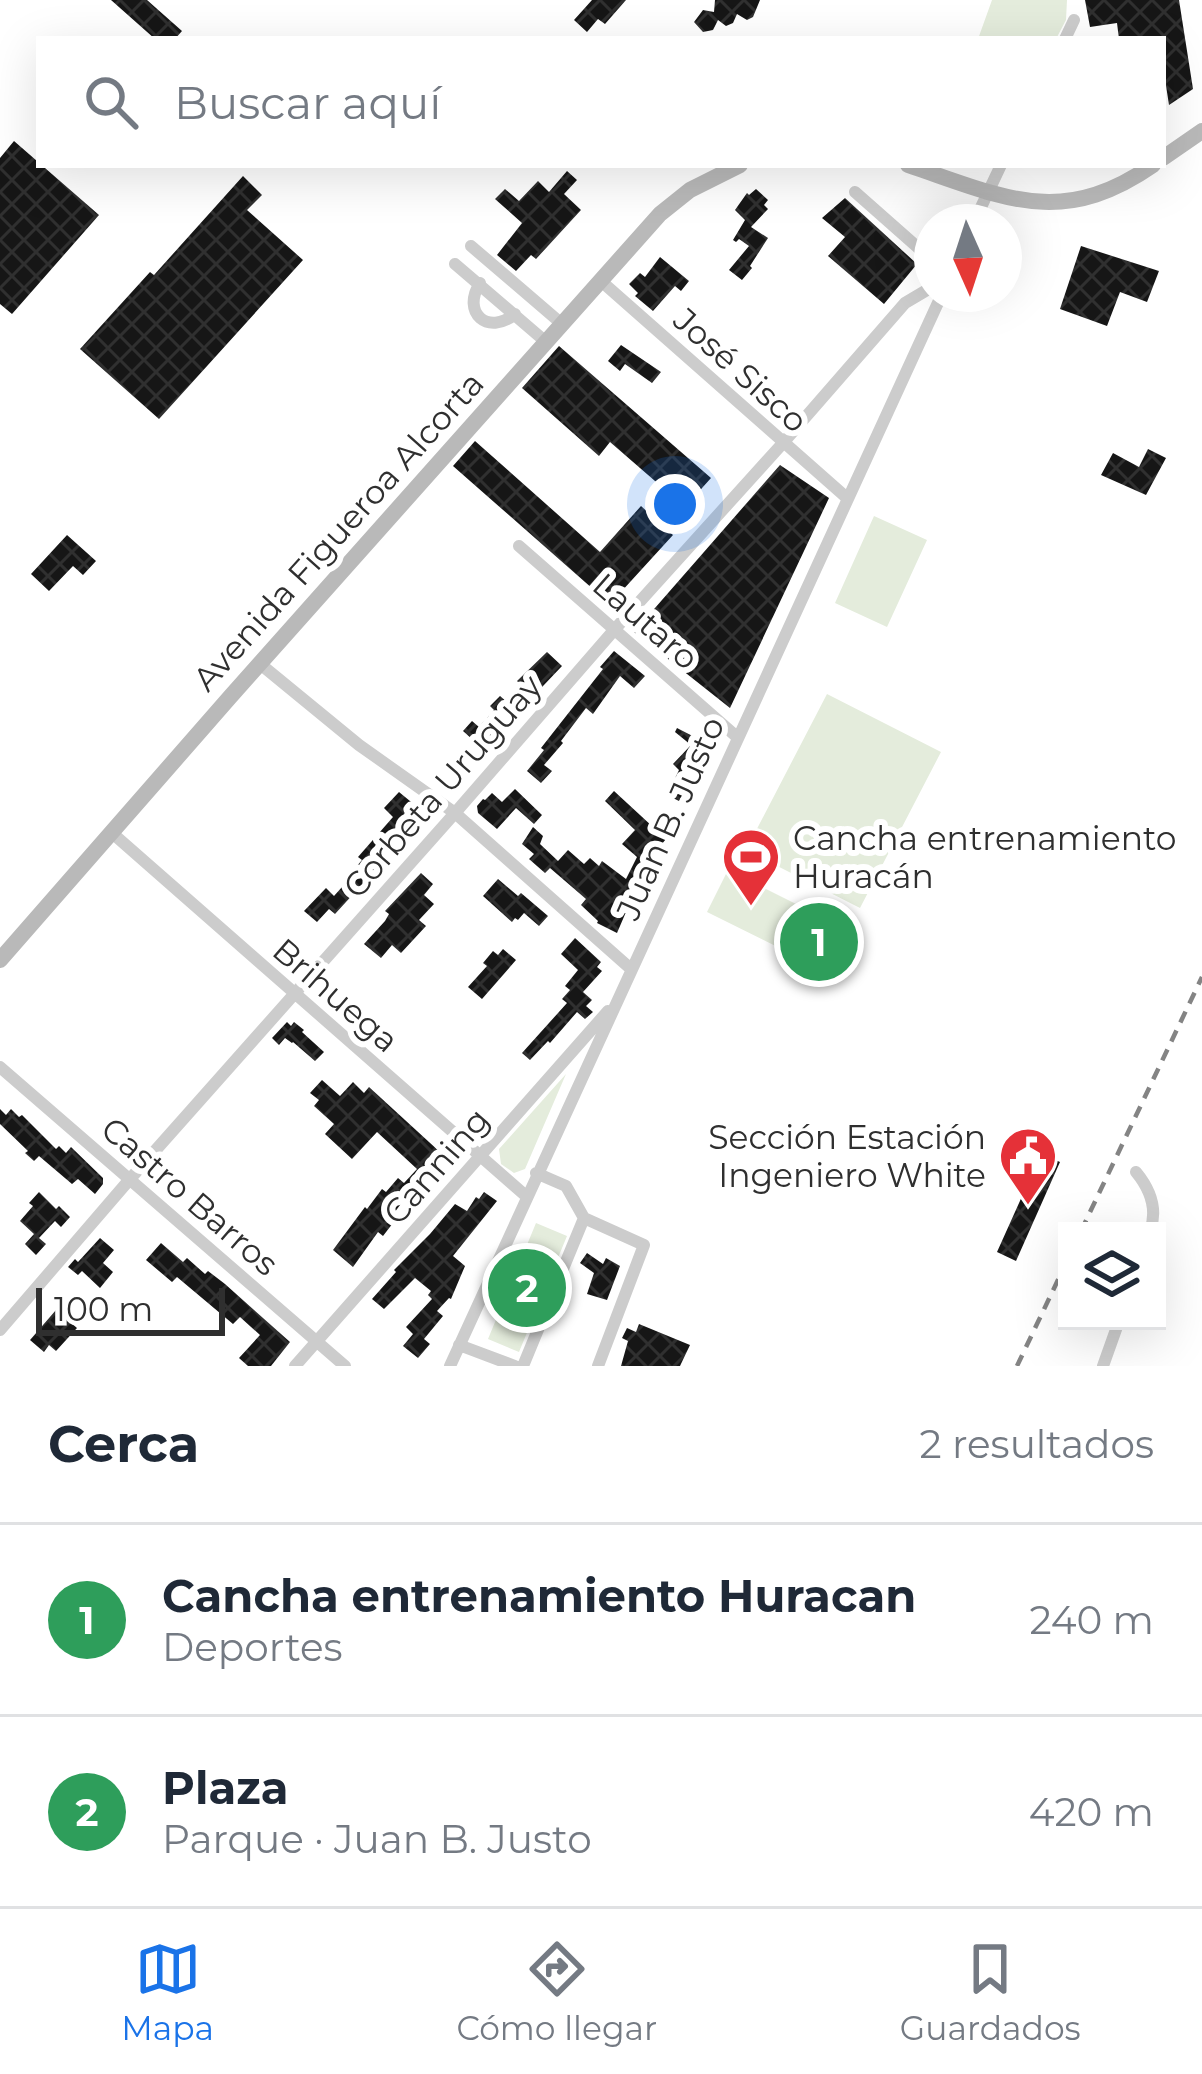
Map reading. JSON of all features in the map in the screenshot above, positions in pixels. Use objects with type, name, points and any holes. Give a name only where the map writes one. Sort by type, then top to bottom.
[{"type":"main road","points":[[1167,155],[1202,131]]},
{"type":"main road","name":"Avenida Figueroa Alcorta","points":[[0,960],[675,201],[733,168]]},
{"type":"main road","points":[[917,168],[1024,201],[1074,202],[1120,186],[1148,168]]},
{"type":"street","points":[[1066,36],[1074,20]]},
{"type":"street","points":[[982,204],[998,168]]},
{"type":"street","points":[[855,191],[914,244]]},
{"type":"street","points":[[471,246],[562,324]]},
{"type":"street","points":[[455,264],[546,342]]},
{"type":"street","name":"José Sisco","points":[[601,281],[847,498]]},
{"type":"street","points":[[479,283],[472,304],[480,318],[494,323],[515,314]]},
{"type":"street","name":"Corbeta Uruguay","points":[[0,1330],[615,628],[914,297]]},
{"type":"street","name":"Juan B. Justo","points":[[449,1366],[934,312]]},
{"type":"street","name":"Lautaro","points":[[519,546],[737,737]]},
{"type":"street","points":[[259,664],[359,745],[455,813],[632,969]]},
{"type":"street","name":"Brihuega","points":[[111,832],[526,1196]]},
{"type":"street","name":"Canning","points":[[295,1366],[616,1001]]},
{"type":"street","name":"Castro Barros","points":[[0,1067],[345,1366]]},
{"type":"street","points":[[1136,1172],[1149,1189],[1153,1222]]},
{"type":"street","points":[[536,1173],[566,1186],[584,1218],[644,1245],[598,1366]]},
{"type":"street","points":[[459,1345],[519,1366],[584,1218]]},
{"type":"street","points":[[1103,1366],[1116,1330]]},
{"type":"green space","points":[[992,0],[1067,0],[1066,20],[1058,36],[979,36]]},
{"type":"green space","points":[[874,516],[927,540],[887,627],[835,603]]},
{"type":"green space","points":[[827,694],[941,752],[860,908],[746,850]]},
{"type":"green space","points":[[728,870],[862,937],[842,979],[707,912]]},
{"type":"green space","points":[[566,1074],[525,1169],[514,1173],[501,1164],[499,1149]]},
{"type":"green space","points":[[536,1223],[567,1236],[519,1352],[488,1339]]},
{"type":"building","points":[[111,0],[147,0],[182,31],[178,36],[152,36]]},
{"type":"building","points":[[592,0],[626,0],[605,24],[598,19],[587,32],[574,20]]},
{"type":"building","points":[[715,0],[760,0],[753,17],[747,20],[737,14],[733,23],[726,26],[718,20],[713,30],[703,32],[694,22],[703,10],[714,12]]},
{"type":"building","points":[[1085,0],[1179,0],[1193,89],[1169,105],[1166,36],[1119,36],[1117,23],[1090,27]]},
{"type":"building","points":[[14,141],[36,160],[36,168],[45,168],[99,215],[12,314],[0,304],[0,158]]},
{"type":"building","points":[[567,171],[577,180],[564,194],[581,210],[536,259],[531,255],[516,271],[497,255],[522,223],[495,199],[505,189],[519,201],[538,181],[549,192]]},
{"type":"building","points":[[243,176],[262,195],[247,210],[303,260],[159,419],[80,349]]},
{"type":"building","points":[[756,189],[768,200],[764,205],[768,209],[751,227],[768,238],[742,280],[729,270],[749,246],[733,240],[745,220],[735,210]]},
{"type":"building","points":[[845,198],[914,261],[914,268],[884,304],[828,256],[845,237],[822,218]]},
{"type":"building","points":[[1081,246],[1159,271],[1147,302],[1120,292],[1107,326],[1060,309]]},
{"type":"building","points":[[660,257],[689,281],[681,291],[675,286],[653,311],[629,284],[640,273],[645,277]]},
{"type":"building","points":[[621,345],[661,372],[652,383],[625,364],[620,371],[608,361]]},
{"type":"building","points":[[559,346],[711,478],[685,507],[610,442],[599,456],[522,388]]},
{"type":"building","points":[[475,441],[600,552],[641,506],[673,535],[610,604],[453,466]]},
{"type":"building","points":[[1148,449],[1166,458],[1146,495],[1101,475],[1113,453],[1139,467]]},
{"type":"building","points":[[780,465],[829,498],[730,708],[634,632]]},
{"type":"building","points":[[67,535],[96,561],[83,575],[73,566],[49,591],[31,574]]},
{"type":"building","points":[[614,651],[645,676],[634,688],[620,676],[593,714],[586,708],[544,765],[552,771],[541,783],[527,771]]},
{"type":"building","points":[[547,652],[562,666],[504,723],[508,727],[499,737],[496,733],[482,748],[463,731],[472,721],[479,727],[500,696],[507,702],[521,685],[517,681]]},
{"type":"building","points":[[677,728],[710,745],[679,801],[667,795],[679,770],[673,764],[691,745],[675,732]]},
{"type":"building","points":[[515,789],[542,815],[534,824],[516,808],[497,829],[478,813],[477,806],[492,793],[502,802]]},
{"type":"building","points":[[614,791],[666,839],[645,873],[650,876],[644,887],[638,884],[617,933],[597,923],[581,905],[586,899],[550,868],[545,873],[529,859],[534,854],[522,844],[533,827],[543,836],[540,844],[558,861],[568,850],[584,864],[590,858],[599,866],[602,861],[626,879],[637,857],[622,844],[635,830],[605,801]]},
{"type":"building","points":[[399,792],[427,815],[373,860],[378,865],[359,894],[356,891],[335,914],[329,909],[317,922],[304,911],[326,888],[334,896],[358,869],[362,860],[358,857],[393,817],[384,808]]},
{"type":"building","points":[[421,873],[433,884],[424,895],[434,904],[419,920],[426,926],[401,953],[392,945],[381,958],[364,944],[385,921],[389,914],[385,911]]},
{"type":"building","points":[[498,879],[548,916],[539,926],[524,913],[512,922],[483,896]]},
{"type":"building","points":[[575,938],[601,962],[597,967],[602,971],[583,992],[592,1000],[586,1006],[593,1012],[585,1019],[577,1012],[530,1060],[522,1053],[567,1003],[562,999],[570,990],[565,986],[578,970],[561,954]]},
{"type":"building","points":[[503,949],[516,960],[482,999],[468,987],[487,966],[483,963],[493,951],[498,955]]},
{"type":"building","points":[[287,1022],[304,1030],[324,1052],[315,1061],[293,1042],[285,1038],[279,1045],[272,1038]]},
{"type":"building","points":[[322,1080],[340,1096],[353,1082],[364,1093],[369,1087],[453,1164],[424,1196],[420,1192],[408,1205],[403,1201],[389,1220],[393,1223],[383,1236],[378,1232],[353,1267],[333,1250],[382,1189],[386,1192],[398,1178],[404,1183],[417,1169],[377,1132],[352,1159],[325,1134],[334,1124],[314,1106],[319,1100],[310,1093]]},
{"type":"building","points":[[0,1109],[6,1115],[11,1109],[22,1115],[56,1149],[59,1146],[66,1153],[71,1147],[103,1178],[95,1194],[78,1179],[72,1184],[39,1156],[34,1161],[25,1153],[28,1151],[0,1124]]},
{"type":"building","name":"Sección Estación Ingeniero White","points":[[1041,1154],[1060,1162],[1016,1261],[997,1252]]},
{"type":"building","points":[[39,1192],[70,1217],[61,1227],[55,1221],[39,1238],[46,1244],[36,1255],[25,1244],[34,1234],[20,1221]]},
{"type":"building","points":[[484,1192],[497,1201],[453,1256],[465,1266],[451,1299],[437,1311],[443,1316],[424,1339],[430,1344],[418,1358],[403,1346],[413,1334],[406,1327],[432,1299],[431,1291],[415,1278],[384,1309],[372,1299],[455,1204],[467,1211]]},
{"type":"building","points":[[100,1238],[114,1250],[103,1263],[113,1272],[100,1288],[82,1271],[78,1275],[68,1267]]},
{"type":"building","points":[[161,1243],[183,1262],[187,1258],[225,1284],[290,1342],[271,1366],[248,1366],[239,1358],[260,1335],[240,1317],[233,1324],[177,1277],[172,1282],[146,1260]]},
{"type":"building","points":[[587,1253],[603,1264],[606,1258],[620,1266],[607,1300],[587,1294],[594,1273],[580,1263]]},
{"type":"building","points":[[56,1310],[77,1328],[56,1351],[49,1345],[44,1352],[30,1340]]},
{"type":"building","points":[[639,1324],[690,1345],[680,1366],[621,1366],[628,1341],[622,1338],[627,1328],[636,1332]]},
{"type":"railway","points":[[1085,1222],[1202,977]]},
{"type":"railway","points":[[1017,1366],[1058,1280]]},
{"type":"place","name":"Cancha entrenamiento Huracán","points":[[751,908]]},
{"type":"place","name":"Cancha entrenamiento Huracan","points":[[819,942]]},
{"type":"place","name":"Sección Estación Ingeniero White","points":[[1028,1207]]},
{"type":"place","name":"Plaza","points":[[527,1288]]}]
